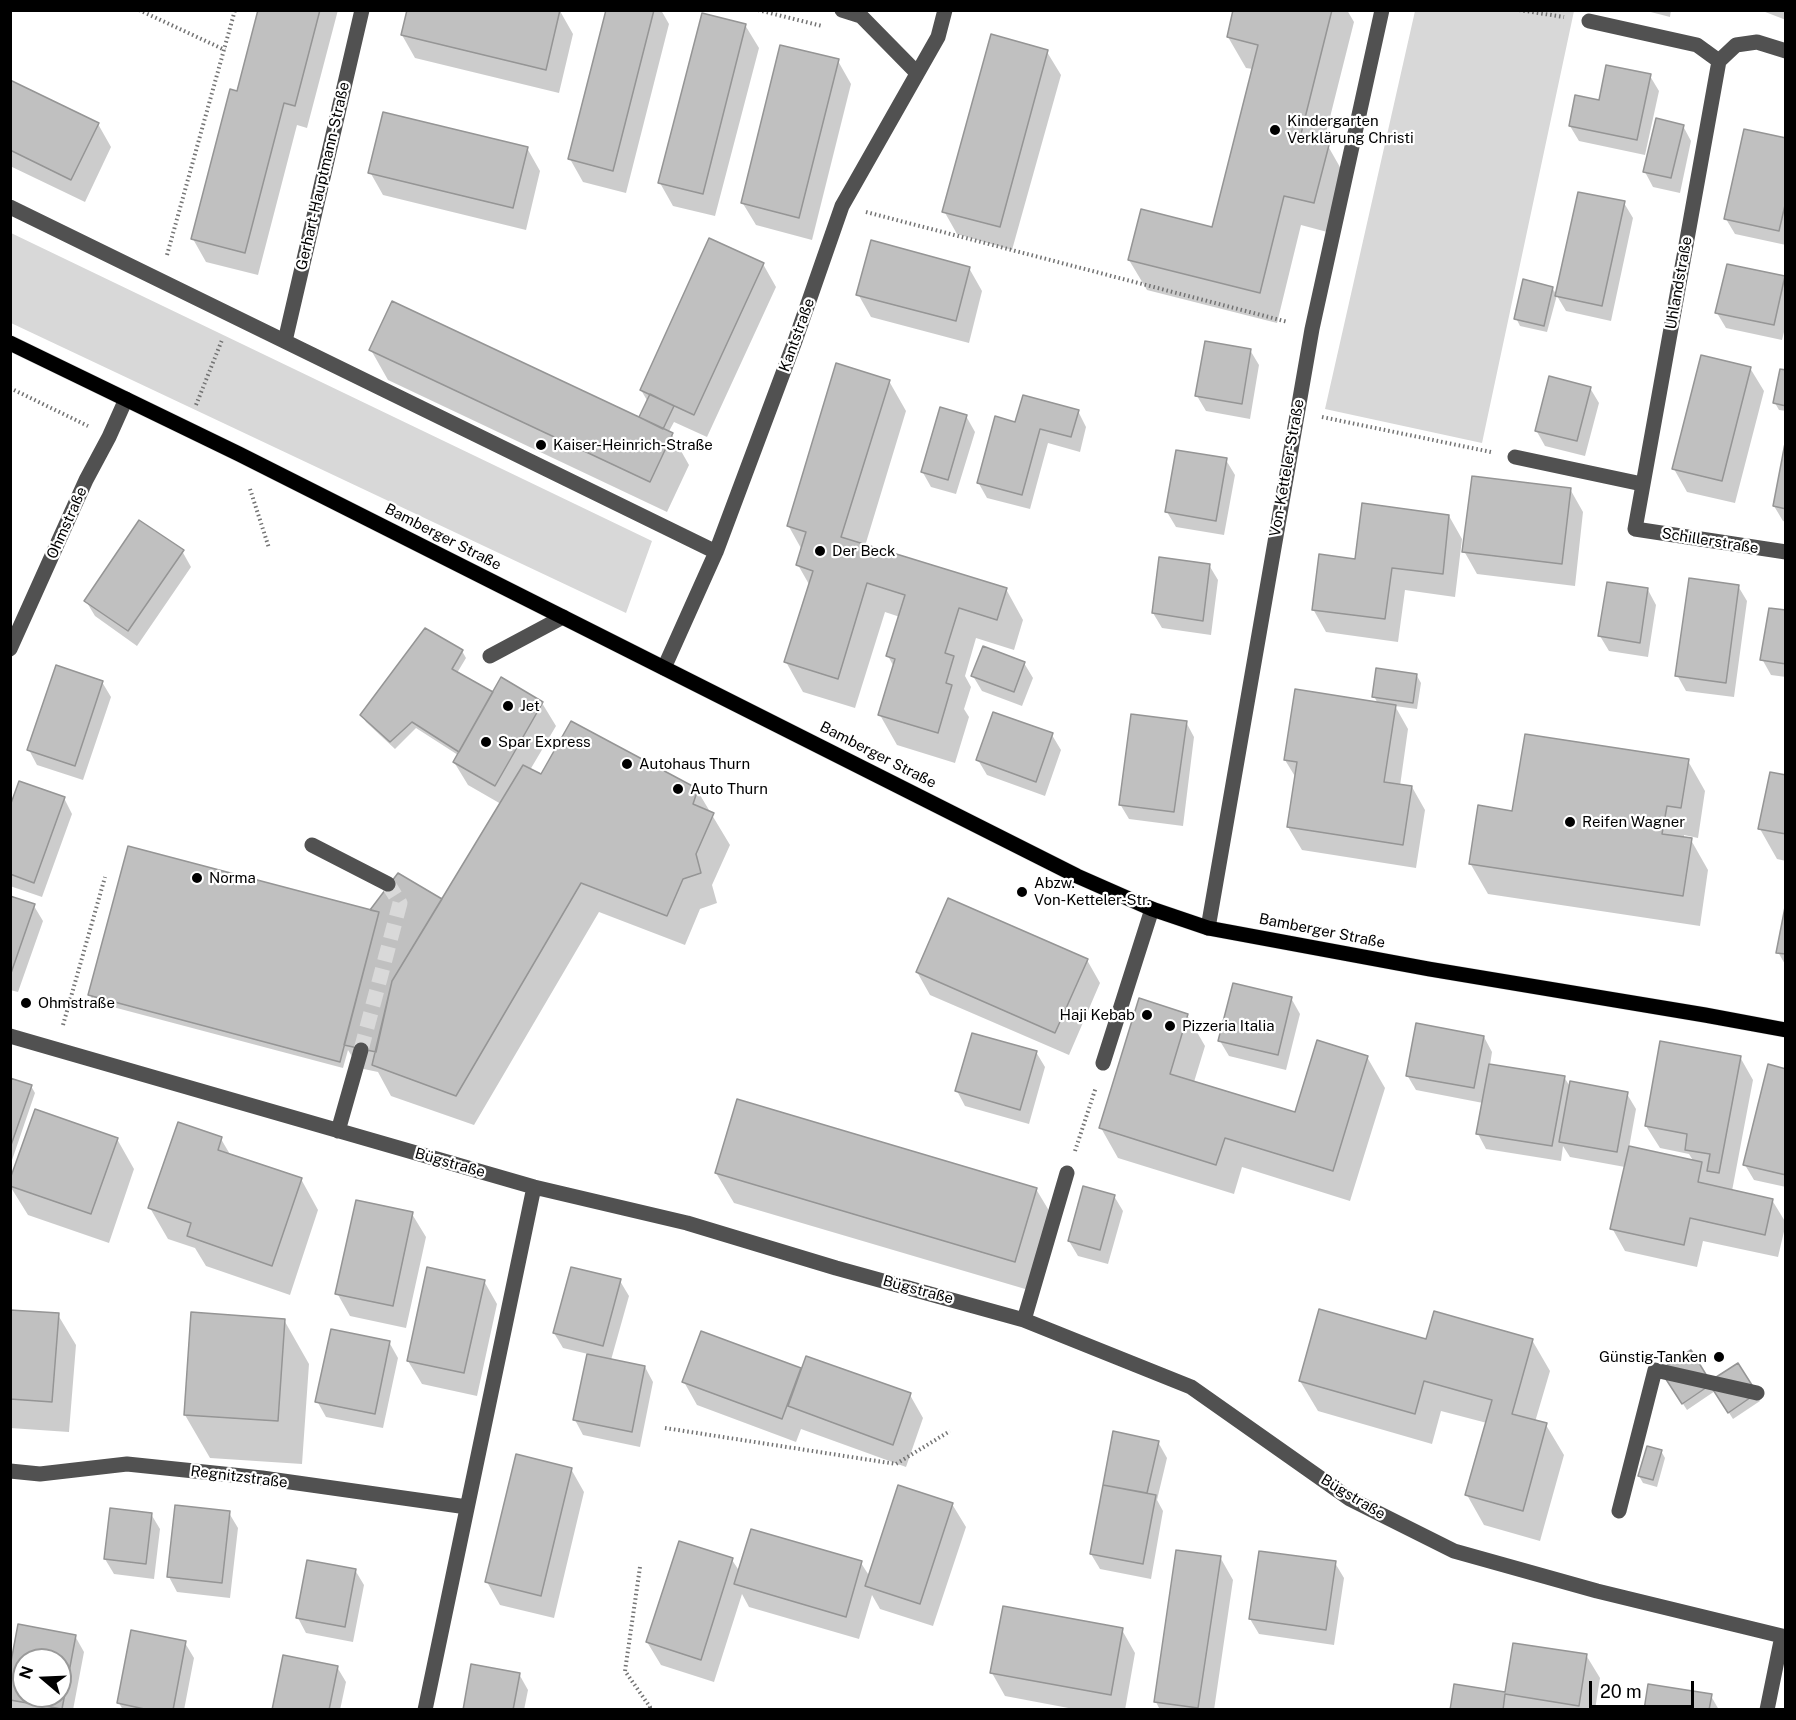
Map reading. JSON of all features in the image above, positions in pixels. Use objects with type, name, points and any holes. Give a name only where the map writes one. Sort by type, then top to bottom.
[{"type":"main road","name":"Bamberger Straße","points":[[10,343],[187,428],[1077,876],[1152,909],[1208,928],[1429,969],[1785,1030]]},
{"type":"street","name":"Gerhart-Hauptmann-Straße","points":[[285,341],[362,10]]},
{"type":"street","points":[[842,10],[861,16],[917,73]]},
{"type":"street","name":"Kantstraße","points":[[664,668],[716,552],[795,341],[842,206],[938,37],[945,10]]},
{"type":"street","name":"Von-Ketteler-Straße","points":[[1208,928],[1312,329],[1382,10]]},
{"type":"street","points":[[1589,21],[1697,45],[1719,61],[1736,45],[1757,42],[1785,51]]},
{"type":"street","name":"Uhlandstraße","points":[[1635,529],[1719,61]]},
{"type":"street","points":[[10,207],[716,552]]},
{"type":"street","name":"Ohmstraße","points":[[10,649],[86,480],[110,436],[126,399]]},
{"type":"street","points":[[1515,457],[1642,484]]},
{"type":"street","name":"Schillerstraße","points":[[1635,529],[1785,552]]},
{"type":"street","points":[[490,656],[562,617]]},
{"type":"street","points":[[312,845],[388,884]]},
{"type":"street","points":[[1103,1063],[1152,909]]},
{"type":"street","name":"Bügstraße","points":[[10,1036],[534,1187],[687,1223],[836,1268],[1024,1320],[1191,1387],[1350,1499],[1454,1551],[1597,1591],[1784,1636]]},
{"type":"street","points":[[338,1131],[361,1050]]},
{"type":"street","points":[[1024,1320],[1067,1173]]},
{"type":"street","points":[[425,1710],[534,1187]]},
{"type":"street","points":[[1619,1511],[1655,1370],[1757,1393]]},
{"type":"street","name":"Regnitzstraße","points":[[10,1471],[40,1474],[127,1464],[262,1478],[467,1507]]},
{"type":"street","points":[[1767,1710],[1784,1636]]},
{"type":"path","points":[[139,10],[225,50]]},
{"type":"path","points":[[160,282],[236,10]]},
{"type":"path","points":[[1519,10],[1589,21]]},
{"type":"path","points":[[842,206],[1312,329]]},
{"type":"path","points":[[187,428],[231,316]]},
{"type":"path","points":[[10,388],[110,436]]},
{"type":"path","points":[[1297,412],[1515,457]]},
{"type":"path","points":[[239,454],[268,548]]},
{"type":"path","points":[[56,1049],[105,878]]},
{"type":"path","points":[[1067,1173],[1103,1063]]},
{"type":"path","points":[[665,1428],[896,1464],[950,1431]]},
{"type":"path","points":[[640,1567],[625,1671],[650,1707],[649,1710]]},
{"type":"shaded area","points":[[1415,11],[1574,11],[1482,443],[1325,409]]},
{"type":"shaded area","points":[[11,233],[652,541],[626,613],[11,323]]},
{"type":"building","points":[[258,10],[320,10],[295,106],[284,103],[245,253],[191,239],[230,89],[237,91]]},
{"type":"building","points":[[407,10],[560,10],[546,70],[401,35]]},
{"type":"building","points":[[606,10],[654,10],[613,171],[568,159]]},
{"type":"building","points":[[1233,10],[1332,10],[1300,138],[1329,145],[1314,203],[1284,196],[1260,293],[1128,260],[1141,209],[1212,227],[1258,45],[1227,37]]},
{"type":"building","points":[[702,13],[746,24],[703,194],[658,183]]},
{"type":"building","points":[[991,34],[1048,50],[1000,227],[942,212]]},
{"type":"building","points":[[780,45],[839,59],[799,218],[741,203]]},
{"type":"building","points":[[1606,65],[1651,74],[1637,140],[1569,126],[1575,95],[1599,100]]},
{"type":"building","points":[[10,80],[99,123],[71,180],[10,150]]},
{"type":"building","points":[[383,112],[528,147],[513,208],[368,173]]},
{"type":"building","points":[[1656,118],[1684,125],[1671,178],[1643,172]]},
{"type":"building","points":[[1744,129],[1786,138],[1786,201],[1779,231],[1724,219]]},
{"type":"building","points":[[1578,192],[1625,201],[1602,306],[1555,296]]},
{"type":"building","points":[[709,238],[764,263],[694,415],[640,390]]},
{"type":"building","points":[[871,240],[970,267],[956,321],[856,295]]},
{"type":"building","points":[[1727,264],[1785,276],[1774,325],[1715,313]]},
{"type":"building","points":[[1523,279],[1553,287],[1544,326],[1514,319]]},
{"type":"building","points":[[392,301],[673,433],[650,482],[369,350]]},
{"type":"building","points":[[1205,341],[1251,349],[1242,404],[1195,396]]},
{"type":"building","points":[[1701,355],[1751,367],[1722,481],[1672,469]]},
{"type":"building","points":[[836,363],[890,380],[841,537],[1007,588],[997,620],[959,608],[945,653],[954,656],[946,683],[952,685],[938,733],[878,715],[895,659],[886,656],[905,595],[867,583],[838,679],[784,662],[813,571],[796,565],[806,532],[787,526]]},
{"type":"building","points":[[1780,369],[1786,370],[1786,406],[1773,403]]},
{"type":"building","points":[[1549,376],[1591,387],[1577,441],[1535,431]]},
{"type":"building","points":[[650,394],[674,406],[663,429],[639,417]]},
{"type":"building","points":[[1023,395],[1079,410],[1071,437],[1040,429],[1022,495],[977,483],[995,416],[1015,422]]},
{"type":"building","points":[[940,407],[967,415],[948,480],[921,472]]},
{"type":"building","points":[[1786,438],[1786,509],[1773,506]]},
{"type":"building","points":[[1176,450],[1227,458],[1216,521],[1165,512]]},
{"type":"building","points":[[1472,476],[1571,488],[1562,564],[1462,552]]},
{"type":"building","points":[[1362,503],[1449,515],[1443,574],[1392,568],[1385,619],[1312,610],[1319,554],[1355,559]]},
{"type":"building","points":[[139,520],[184,550],[128,631],[84,601]]},
{"type":"building","points":[[1159,557],[1210,564],[1203,621],[1152,613]]},
{"type":"building","points":[[1689,578],[1739,585],[1726,683],[1675,676]]},
{"type":"building","points":[[1607,582],[1648,588],[1640,643],[1598,636]]},
{"type":"building","points":[[1769,608],[1786,610],[1786,664],[1760,660]]},
{"type":"building","points":[[425,628],[463,650],[452,669],[493,692],[459,752],[412,722],[390,742],[360,715]]},
{"type":"building","points":[[983,646],[1025,662],[1014,692],[971,676]]},
{"type":"building","points":[[56,665],[103,681],[75,766],[27,750]]},
{"type":"building","points":[[1376,668],[1417,674],[1413,703],[1372,697]]},
{"type":"building","points":[[501,677],[543,702],[495,786],[453,762]]},
{"type":"building","points":[[1295,689],[1396,705],[1384,782],[1412,786],[1403,845],[1287,827],[1297,762],[1284,760]]},
{"type":"building","points":[[993,712],[1053,733],[1036,782],[976,760]]},
{"type":"building","points":[[1131,714],[1187,721],[1174,812],[1119,805]]},
{"type":"building","points":[[571,721],[698,789],[693,804],[714,813],[696,854],[701,873],[683,879],[667,916],[581,883],[456,1096],[372,1065],[392,981],[523,765],[541,774]]},
{"type":"building","name":"Reifen Wagner","points":[[1525,734],[1689,759],[1681,808],[1667,806],[1662,834],[1692,838],[1683,896],[1469,864],[1478,805],[1512,811]]},
{"type":"building","points":[[1770,772],[1786,775],[1786,834],[1758,829]]},
{"type":"building","points":[[19,781],[65,797],[34,883],[10,874],[10,806]]},
{"type":"building","points":[[128,846],[379,912],[340,1062],[88,995]]},
{"type":"building","points":[[398,873],[442,899],[392,981],[376,1052],[344,1045],[379,912],[370,910]]},
{"type":"building","points":[[10,896],[35,904],[10,976]]},
{"type":"building","points":[[948,898],[1088,959],[1055,1033],[916,972]]},
{"type":"building","points":[[1786,902],[1786,954],[1776,953]]},
{"type":"building","points":[[1233,983],[1292,997],[1278,1055],[1218,1041]]},
{"type":"building","points":[[1139,998],[1188,1014],[1170,1074],[1295,1112],[1317,1040],[1368,1056],[1333,1171],[1225,1138],[1216,1165],[1099,1128]]},
{"type":"building","points":[[1416,1023],[1484,1036],[1474,1088],[1406,1076]]},
{"type":"building","points":[[972,1033],[1037,1051],[1020,1110],[955,1091]]},
{"type":"building","points":[[1660,1041],[1741,1056],[1719,1173],[1707,1171],[1710,1154],[1685,1150],[1687,1134],[1645,1126]]},
{"type":"building","points":[[1489,1064],[1565,1076],[1552,1146],[1476,1134]]},
{"type":"building","points":[[1768,1064],[1786,1069],[1786,1175],[1743,1165]]},
{"type":"building","points":[[10,1078],[32,1085],[10,1148]]},
{"type":"building","points":[[1570,1081],[1628,1092],[1617,1152],[1559,1142]]},
{"type":"building","points":[[737,1099],[1037,1188],[1015,1262],[715,1173]]},
{"type":"building","points":[[35,1109],[118,1138],[91,1214],[10,1186],[10,1179]]},
{"type":"building","points":[[178,1122],[222,1137],[218,1150],[302,1178],[272,1266],[187,1236],[191,1223],[148,1208]]},
{"type":"building","points":[[1629,1146],[1702,1162],[1698,1182],[1773,1199],[1765,1235],[1690,1218],[1684,1245],[1610,1229]]},
{"type":"building","points":[[1083,1186],[1115,1195],[1100,1250],[1068,1241]]},
{"type":"building","points":[[356,1200],[413,1212],[393,1306],[335,1294]]},
{"type":"building","points":[[427,1267],[485,1280],[464,1373],[407,1361]]},
{"type":"building","points":[[571,1267],[621,1279],[603,1346],[553,1333]]},
{"type":"building","points":[[1319,1309],[1426,1339],[1434,1311],[1533,1339],[1512,1414],[1547,1423],[1523,1511],[1465,1495],[1492,1400],[1424,1381],[1415,1414],[1299,1381]]},
{"type":"building","points":[[10,1310],[59,1313],[52,1402],[10,1399]]},
{"type":"building","points":[[191,1312],[285,1319],[278,1421],[184,1415]]},
{"type":"building","points":[[331,1329],[390,1341],[375,1414],[315,1402]]},
{"type":"building","points":[[701,1331],[801,1368],[782,1419],[682,1382]]},
{"type":"building","points":[[1691,1350],[1710,1381],[1738,1363],[1757,1393],[1728,1413],[1710,1385],[1682,1404],[1660,1370]]},
{"type":"building","points":[[587,1354],[645,1366],[632,1432],[573,1420]]},
{"type":"building","points":[[806,1356],[911,1393],[893,1445],[788,1406]]},
{"type":"building","points":[[1113,1431],[1159,1441],[1147,1493],[1103,1485]]},
{"type":"building","points":[[1647,1446],[1662,1450],[1653,1480],[1638,1476]]},
{"type":"building","points":[[516,1454],[572,1468],[541,1596],[485,1582]]},
{"type":"building","points":[[898,1485],[953,1503],[920,1604],[865,1586]]},
{"type":"building","points":[[1103,1485],[1156,1495],[1143,1564],[1090,1554]]},
{"type":"building","points":[[175,1505],[230,1511],[222,1583],[167,1577]]},
{"type":"building","points":[[110,1508],[152,1513],[146,1564],[104,1559]]},
{"type":"building","points":[[751,1529],[862,1561],[846,1617],[734,1584]]},
{"type":"building","points":[[679,1541],[733,1558],[701,1660],[646,1642]]},
{"type":"building","points":[[1176,1550],[1221,1556],[1198,1708],[1154,1702]]},
{"type":"building","points":[[1259,1551],[1336,1561],[1326,1630],[1249,1619]]},
{"type":"building","points":[[307,1560],[356,1569],[345,1627],[296,1618]]},
{"type":"building","points":[[1003,1606],[1123,1628],[1111,1695],[990,1673]]},
{"type":"building","points":[[18,1624],[76,1635],[72,1656],[72,1648],[14,1648]]},
{"type":"building","points":[[131,1630],[186,1641],[173,1710],[149,1710],[117,1703]]},
{"type":"building","points":[[1513,1643],[1587,1654],[1579,1706],[1505,1694],[1503,1710],[1450,1710],[1454,1684],[1505,1692]]},
{"type":"building","points":[[283,1655],[338,1666],[329,1710],[272,1710]]},
{"type":"building","points":[[12,1656],[12,1700],[10,1700],[10,1667]]},
{"type":"building","points":[[471,1664],[520,1673],[513,1710],[463,1710]]},
{"type":"building","points":[[1648,1684],[1712,1694],[1709,1710],[1644,1710]]},
{"type":"tunnel","points":[[361,1050],[400,903],[388,884]]},
{"type":"place","name":"Kindergarten Verklärung Christi","points":[[1275,130]]},
{"type":"place","name":"Kaiser-Heinrich-Straße","points":[[541,445]]},
{"type":"place","name":"Der Beck","points":[[820,551]]},
{"type":"place","name":"Jet","points":[[508,706]]},
{"type":"place","name":"Spar Express","points":[[486,742]]},
{"type":"place","name":"Autohaus Thurn","points":[[627,764]]},
{"type":"place","name":"Auto Thurn","points":[[678,789]]},
{"type":"place","name":"Reifen Wagner","points":[[1570,822]]},
{"type":"place","name":"Norma","points":[[197,878]]},
{"type":"place","name":"Abzw. Von-Ketteler-Str.","points":[[1022,892]]},
{"type":"place","name":"Ohmstraße","points":[[26,1003]]},
{"type":"place","name":"Haji Kebab","points":[[1147,1015]]},
{"type":"place","name":"Pizzeria Italia","points":[[1170,1026]]},
{"type":"place","name":"Günstig-Tanken","points":[[1719,1357]]}]
